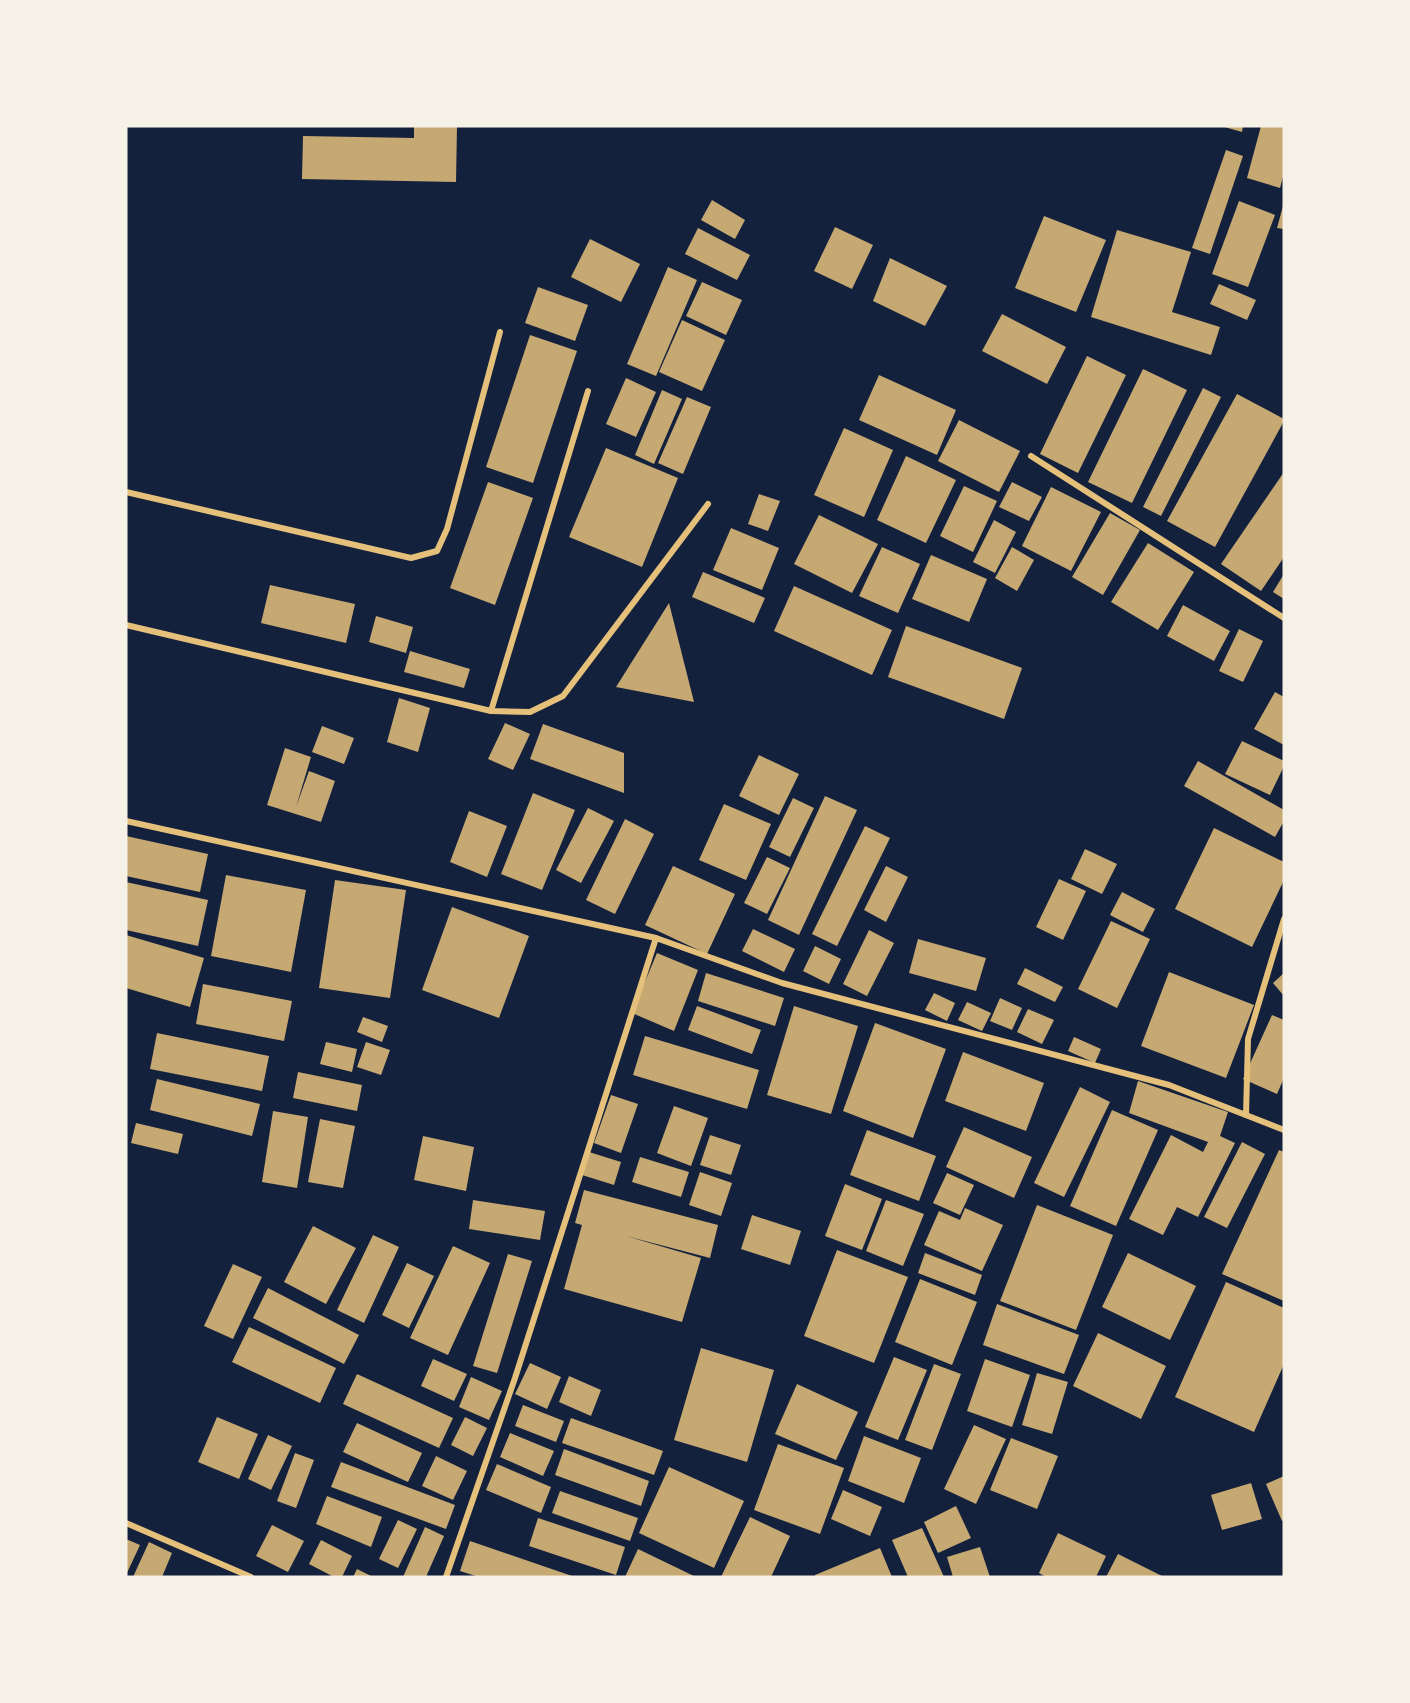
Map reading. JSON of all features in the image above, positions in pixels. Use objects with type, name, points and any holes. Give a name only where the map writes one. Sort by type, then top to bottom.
[{"type":"street","points":[[126,492],[411,558],[437,551],[447,529],[500,332]]},
{"type":"street","points":[[491,711],[588,392]]},
{"type":"street","points":[[1031,456],[1284,618]]},
{"type":"street","points":[[126,625],[491,711],[530,712],[563,696],[708,504]]},
{"type":"street","points":[[126,821],[656,938],[782,983],[1169,1085],[1284,1130]]},
{"type":"street","points":[[1246,1115],[1248,1039],[1284,919]]},
{"type":"street","points":[[446,1577],[515,1378],[656,938]]},
{"type":"street","points":[[126,1523],[251,1577]]},
{"type":"building","points":[[414,126],[457,126],[456,182],[302,179],[303,136],[414,138]]},
{"type":"building","points":[[1221,126],[1243,126],[1242,132]]},
{"type":"building","points":[[1261,126],[1284,126],[1284,173],[1280,188],[1247,178]]},
{"type":"building","points":[[1226,150],[1243,156],[1210,254],[1192,248]]},
{"type":"building","points":[[712,200],[745,220],[735,239],[701,220]]},
{"type":"building","points":[[1239,201],[1275,215],[1248,287],[1212,274]]},
{"type":"building","points":[[1284,206],[1284,229],[1277,228]]},
{"type":"building","points":[[1044,216],[1106,240],[1076,312],[1015,288]]},
{"type":"building","points":[[835,227],[873,245],[852,289],[814,271]]},
{"type":"building","points":[[698,228],[750,255],[737,280],[685,254]]},
{"type":"building","points":[[1117,230],[1191,252],[1172,312],[1220,327],[1211,355],[1091,317]]},
{"type":"building","points":[[590,239],[640,264],[621,302],[571,277]]},
{"type":"building","points":[[890,258],[947,286],[925,326],[873,301]]},
{"type":"building","points":[[668,267],[697,280],[656,376],[627,364]]},
{"type":"building","points":[[702,282],[742,300],[726,335],[686,316]]},
{"type":"building","points":[[1219,284],[1256,300],[1247,320],[1210,304]]},
{"type":"building","points":[[538,287],[588,305],[575,341],[525,323]]},
{"type":"building","points":[[1002,314],[1066,347],[1047,384],[982,351]]},
{"type":"building","points":[[682,320],[725,340],[702,391],[659,372]]},
{"type":"building","points":[[530,335],[577,351],[533,483],[486,467]]},
{"type":"building","points":[[1087,356],[1126,375],[1078,473],[1040,454]]},
{"type":"building","points":[[1143,369],[1187,390],[1132,503],[1088,482]]},
{"type":"building","points":[[879,375],[956,410],[937,455],[859,420]]},
{"type":"building","points":[[626,378],[656,392],[636,437],[606,424]]},
{"type":"building","points":[[1203,388],[1221,397],[1161,516],[1143,507]]},
{"type":"building","points":[[662,390],[682,399],[654,464],[635,455]]},
{"type":"building","points":[[1237,394],[1284,421],[1215,547],[1167,521]]},
{"type":"building","points":[[687,397],[711,407],[683,474],[658,463]]},
{"type":"building","points":[[959,420],[1020,451],[999,492],[938,461]]},
{"type":"building","points":[[844,428],[893,450],[864,517],[814,495]]},
{"type":"building","points":[[606,448],[678,478],[642,567],[569,537]]},
{"type":"building","points":[[906,456],[956,480],[926,543],[877,520]]},
{"type":"building","points":[[1284,472],[1284,557],[1261,591],[1221,564]]},
{"type":"building","points":[[488,482],[533,498],[495,605],[450,588]]},
{"type":"building","points":[[1012,482],[1042,497],[1029,521],[999,507]]},
{"type":"building","points":[[964,486],[997,501],[973,552],[940,536]]},
{"type":"building","points":[[1051,487],[1101,512],[1071,571],[1022,546]]},
{"type":"building","points":[[759,494],[780,501],[768,531],[748,524]]},
{"type":"building","points":[[1110,513],[1140,530],[1103,595],[1072,577]]},
{"type":"building","points":[[819,515],[878,544],[852,593],[794,564]]},
{"type":"building","points":[[994,520],[1016,532],[995,573],[973,562]]},
{"type":"building","points":[[731,528],[779,548],[762,590],[713,570]]},
{"type":"building","points":[[1148,543],[1194,572],[1158,630],[1111,602]]},
{"type":"building","points":[[882,547],[920,564],[898,613],[859,596]]},
{"type":"building","points":[[1012,547],[1034,560],[1017,591],[995,578]]},
{"type":"building","points":[[931,555],[987,579],[969,622],[912,599]]},
{"type":"building","points":[[703,572],[765,598],[754,623],[692,597]]},
{"type":"building","points":[[1284,574],[1284,599],[1273,592]]},
{"type":"building","points":[[270,585],[355,604],[346,643],[261,623]]},
{"type":"building","points":[[794,586],[892,630],[872,675],[774,631]]},
{"type":"building","points":[[669,603],[694,702],[616,687]]},
{"type":"building","points":[[1183,605],[1230,631],[1214,661],[1167,636]]},
{"type":"building","points":[[376,616],[413,627],[406,653],[369,642]]},
{"type":"building","points":[[906,626],[1022,668],[1004,719],[888,677]]},
{"type":"building","points":[[1239,629],[1263,641],[1243,682],[1219,671]]},
{"type":"building","points":[[410,651],[470,669],[464,688],[404,672]]},
{"type":"building","points":[[1275,692],[1284,697],[1284,745],[1254,729]]},
{"type":"building","points":[[399,698],[430,708],[418,752],[387,742]]},
{"type":"building","points":[[505,723],[530,734],[513,770],[488,759]]},
{"type":"building","points":[[543,724],[624,753],[624,793],[530,759]]},
{"type":"building","points":[[322,726],[354,738],[344,764],[312,752]]},
{"type":"building","points":[[1242,741],[1284,761],[1284,766],[1270,795],[1225,774]]},
{"type":"building","points":[[285,748],[311,757],[296,807],[309,771],[335,781],[321,822],[267,805]]},
{"type":"building","points":[[759,755],[799,774],[779,815],[739,796]]},
{"type":"building","points":[[1198,761],[1284,810],[1284,821],[1275,837],[1184,786]]},
{"type":"building","points":[[533,793],[575,810],[542,890],[501,874]]},
{"type":"building","points":[[825,796],[857,810],[799,935],[768,920]]},
{"type":"building","points":[[793,798],[814,808],[790,857],[769,847]]},
{"type":"building","points":[[724,804],[771,824],[746,880],[699,860]]},
{"type":"building","points":[[588,808],[614,821],[581,883],[556,870]]},
{"type":"building","points":[[469,811],[507,826],[487,877],[450,862]]},
{"type":"building","points":[[625,819],[654,834],[615,914],[586,900]]},
{"type":"building","points":[[865,826],[890,838],[837,946],[812,934]]},
{"type":"building","points":[[1214,828],[1284,862],[1284,880],[1252,947],[1175,909]]},
{"type":"building","points":[[126,836],[208,854],[200,892],[126,876]]},
{"type":"building","points":[[1085,849],[1117,864],[1102,894],[1071,879]]},
{"type":"building","points":[[767,857],[790,868],[767,914],[744,903]]},
{"type":"building","points":[[673,866],[735,894],[707,954],[645,925]]},
{"type":"building","points":[[886,866],[908,877],[886,922],[864,910]]},
{"type":"building","points":[[226,875],[306,890],[291,972],[211,956]]},
{"type":"building","points":[[1059,879],[1086,891],[1063,940],[1036,927]]},
{"type":"building","points":[[335,880],[406,890],[390,998],[319,988]]},
{"type":"building","points":[[126,882],[208,900],[198,946],[126,930]]},
{"type":"building","points":[[1122,892],[1155,909],[1143,932],[1110,915]]},
{"type":"building","points":[[452,907],[529,936],[499,1018],[422,990]]},
{"type":"building","points":[[1111,921],[1150,939],[1117,1008],[1078,989]]},
{"type":"building","points":[[753,929],[795,949],[784,972],[742,951]]},
{"type":"building","points":[[869,930],[894,943],[867,996],[843,984]]},
{"type":"building","points":[[126,935],[204,958],[190,1007],[126,988]]},
{"type":"building","points":[[918,939],[986,958],[976,991],[909,973]]},
{"type":"building","points":[[815,946],[841,959],[829,984],[803,971]]},
{"type":"building","points":[[657,953],[698,970],[674,1031],[632,1013]]},
{"type":"building","points":[[1025,968],[1063,987],[1055,1002],[1017,984]]},
{"type":"building","points":[[1169,972],[1254,1005],[1226,1078],[1141,1046]]},
{"type":"building","points":[[706,973],[784,998],[775,1026],[698,1001]]},
{"type":"building","points":[[1284,973],[1284,996],[1273,983]]},
{"type":"building","points":[[203,984],[292,1001],[284,1041],[196,1024]]},
{"type":"building","points":[[934,993],[955,1003],[947,1021],[925,1010]]},
{"type":"building","points":[[1000,998],[1022,1008],[1012,1030],[990,1021]]},
{"type":"building","points":[[967,1002],[991,1013],[982,1031],[958,1020]]},
{"type":"building","points":[[697,1006],[761,1030],[752,1054],[688,1030]]},
{"type":"building","points":[[794,1006],[858,1026],[831,1114],[767,1095]]},
{"type":"building","points":[[1028,1009],[1054,1020],[1042,1044],[1017,1032]]},
{"type":"building","points":[[1272,1015],[1284,1020],[1284,1078],[1277,1094],[1243,1079]]},
{"type":"building","points":[[363,1017],[388,1026],[382,1042],[357,1032]]},
{"type":"building","points":[[875,1023],[946,1049],[913,1138],[843,1111]]},
{"type":"building","points":[[157,1033],[269,1056],[262,1091],[150,1069]]},
{"type":"building","points":[[645,1036],[759,1070],[747,1109],[633,1075]]},
{"type":"building","points":[[1074,1037],[1101,1049],[1095,1063],[1068,1051]]},
{"type":"building","points":[[326,1042],[357,1049],[352,1072],[320,1064]]},
{"type":"building","points":[[366,1042],[390,1050],[381,1075],[357,1067]]},
{"type":"building","points":[[963,1052],[1044,1083],[1026,1131],[945,1101]]},
{"type":"building","points":[[298,1072],[362,1085],[357,1111],[293,1098]]},
{"type":"building","points":[[157,1079],[260,1104],[252,1136],[150,1110]]},
{"type":"building","points":[[1138,1081],[1228,1112],[1220,1136],[1235,1143],[1198,1217],[1177,1207],[1163,1235],[1129,1219],[1171,1135],[1203,1152],[1208,1142],[1129,1113]]},
{"type":"building","points":[[1080,1087],[1110,1102],[1064,1197],[1034,1183]]},
{"type":"building","points":[[611,1095],[638,1104],[621,1153],[594,1143]]},
{"type":"building","points":[[674,1106],[708,1118],[691,1166],[657,1153]]},
{"type":"building","points":[[1112,1110],[1158,1130],[1116,1226],[1070,1206]]},
{"type":"building","points":[[273,1111],[308,1117],[297,1188],[262,1182]]},
{"type":"building","points":[[320,1119],[355,1126],[343,1188],[308,1182]]},
{"type":"building","points":[[136,1123],[183,1134],[178,1154],[131,1143]]},
{"type":"building","points":[[964,1127],[1032,1157],[1014,1198],[946,1167]]},
{"type":"building","points":[[867,1130],[936,1156],[919,1201],[850,1175]]},
{"type":"building","points":[[710,1135],[741,1145],[731,1175],[700,1165]]},
{"type":"building","points":[[423,1136],[474,1147],[466,1191],[414,1180]]},
{"type":"building","points":[[1242,1142],[1265,1154],[1227,1228],[1204,1217]]},
{"type":"building","points":[[1279,1150],[1284,1152],[1284,1301],[1222,1274]]},
{"type":"building","points":[[589,1152],[621,1162],[614,1185],[582,1175]]},
{"type":"building","points":[[640,1157],[689,1172],[681,1197],[632,1182]]},
{"type":"building","points":[[700,1172],[732,1183],[721,1216],[689,1205]]},
{"type":"building","points":[[947,1173],[974,1185],[960,1215],[933,1203]]},
{"type":"building","points":[[845,1184],[882,1199],[862,1250],[825,1236]]},
{"type":"building","points":[[584,1190],[718,1225],[710,1258],[626,1236],[701,1258],[682,1322],[564,1289],[582,1225],[575,1223]]},
{"type":"building","points":[[473,1200],[545,1211],[540,1240],[469,1229]]},
{"type":"building","points":[[886,1200],[924,1214],[903,1266],[866,1251]]},
{"type":"building","points":[[1037,1205],[1113,1235],[1076,1330],[1000,1301]]},
{"type":"building","points":[[965,1208],[1003,1225],[982,1271],[924,1245],[939,1211],[960,1220]]},
{"type":"building","points":[[752,1215],[801,1231],[790,1265],[741,1249]]},
{"type":"building","points":[[313,1226],[356,1248],[326,1304],[284,1282]]},
{"type":"building","points":[[373,1235],[399,1247],[364,1323],[337,1310]]},
{"type":"building","points":[[453,1246],[490,1263],[448,1355],[410,1338]]},
{"type":"building","points":[[837,1250],[908,1277],[874,1363],[804,1336]]},
{"type":"building","points":[[925,1253],[982,1275],[975,1295],[918,1273]]},
{"type":"building","points":[[1128,1253],[1196,1286],[1170,1340],[1102,1307]]},
{"type":"building","points":[[508,1254],[532,1261],[497,1373],[473,1366]]},
{"type":"building","points":[[407,1263],[434,1276],[409,1328],[382,1315]]},
{"type":"building","points":[[233,1264],[262,1277],[233,1339],[204,1326]]},
{"type":"building","points":[[920,1279],[977,1302],[952,1365],[895,1342]]},
{"type":"building","points":[[1226,1282],[1284,1308],[1284,1364],[1254,1432],[1175,1397]]},
{"type":"building","points":[[268,1288],[359,1335],[344,1364],[253,1318]]},
{"type":"building","points":[[997,1304],[1079,1335],[1064,1374],[983,1345]]},
{"type":"building","points":[[249,1327],[336,1368],[320,1403],[232,1362]]},
{"type":"building","points":[[1098,1333],[1166,1366],[1141,1419],[1073,1386]]},
{"type":"building","points":[[701,1348],[774,1370],[747,1462],[674,1440]]},
{"type":"building","points":[[894,1357],[927,1370],[898,1440],[865,1427]]},
{"type":"building","points":[[433,1359],[467,1374],[454,1401],[421,1386]]},
{"type":"building","points":[[985,1359],[1030,1375],[1012,1427],[967,1411]]},
{"type":"building","points":[[530,1363],[561,1377],[547,1409],[515,1394]]},
{"type":"building","points":[[934,1364],[961,1374],[932,1450],[905,1440]]},
{"type":"building","points":[[1037,1373],[1068,1382],[1052,1434],[1022,1425]]},
{"type":"building","points":[[357,1374],[453,1418],[439,1448],[343,1404]]},
{"type":"building","points":[[569,1376],[601,1390],[591,1416],[559,1402]]},
{"type":"building","points":[[471,1377],[502,1391],[489,1420],[459,1407]]},
{"type":"building","points":[[797,1384],[858,1412],[836,1460],[775,1434]]},
{"type":"building","points":[[523,1405],[564,1421],[556,1442],[515,1426]]},
{"type":"building","points":[[217,1417],[258,1434],[239,1479],[198,1462]]},
{"type":"building","points":[[465,1417],[487,1428],[473,1456],[451,1445]]},
{"type":"building","points":[[571,1418],[663,1451],[654,1475],[562,1443]]},
{"type":"building","points":[[357,1423],[422,1453],[408,1482],[343,1452]]},
{"type":"building","points":[[974,1425],[1006,1439],[976,1504],[944,1489]]},
{"type":"building","points":[[510,1433],[554,1451],[543,1476],[500,1457]]},
{"type":"building","points":[[268,1435],[292,1446],[271,1490],[248,1479]]},
{"type":"building","points":[[864,1436],[921,1458],[904,1503],[848,1481]]},
{"type":"building","points":[[1011,1438],[1058,1456],[1037,1509],[990,1490]]},
{"type":"building","points":[[778,1444],[844,1468],[820,1534],[754,1510]]},
{"type":"building","points":[[564,1449],[649,1481],[641,1506],[555,1475]]},
{"type":"building","points":[[295,1453],[314,1460],[296,1508],[277,1501]]},
{"type":"building","points":[[436,1456],[467,1471],[453,1500],[422,1486]]},
{"type":"building","points":[[341,1462],[455,1505],[446,1529],[331,1487]]},
{"type":"building","points":[[497,1464],[551,1487],[541,1513],[486,1490]]},
{"type":"building","points":[[669,1467],[744,1501],[714,1568],[639,1533]]},
{"type":"building","points":[[1284,1476],[1284,1520],[1282,1521],[1266,1484]]},
{"type":"building","points":[[1251,1483],[1262,1519],[1222,1530],[1211,1495]]},
{"type":"building","points":[[843,1490],[882,1507],[870,1536],[831,1519]]},
{"type":"building","points":[[560,1491],[638,1518],[630,1541],[552,1513]]},
{"type":"building","points":[[327,1496],[382,1517],[371,1547],[316,1524]]},
{"type":"building","points":[[956,1506],[971,1538],[938,1553],[924,1522]]},
{"type":"building","points":[[750,1517],[790,1536],[771,1577],[721,1577]]},
{"type":"building","points":[[538,1518],[625,1547],[616,1575],[529,1546]]},
{"type":"building","points":[[398,1520],[417,1529],[398,1568],[379,1559]]},
{"type":"building","points":[[272,1525],[304,1541],[288,1572],[256,1556]]},
{"type":"building","points":[[425,1527],[444,1536],[426,1577],[403,1577]]},
{"type":"building","points":[[922,1528],[944,1577],[908,1577],[892,1540]]},
{"type":"building","points":[[1058,1533],[1106,1556],[1096,1577],[1046,1577],[1039,1573]]},
{"type":"building","points":[[126,1539],[140,1545],[126,1575]]},
{"type":"building","points":[[321,1540],[352,1556],[342,1577],[334,1577],[309,1564]]},
{"type":"building","points":[[470,1541],[575,1577],[479,1577],[460,1571]]},
{"type":"building","points":[[149,1542],[172,1553],[162,1577],[133,1577]]},
{"type":"building","points":[[980,1547],[990,1577],[953,1577],[947,1557]]},
{"type":"building","points":[[880,1548],[892,1577],[815,1577],[815,1575]]},
{"type":"building","points":[[638,1549],[696,1577],[625,1577]]},
{"type":"building","points":[[1118,1554],[1164,1577],[1106,1577]]},
{"type":"building","points":[[357,1569],[373,1577],[353,1577]]}]
